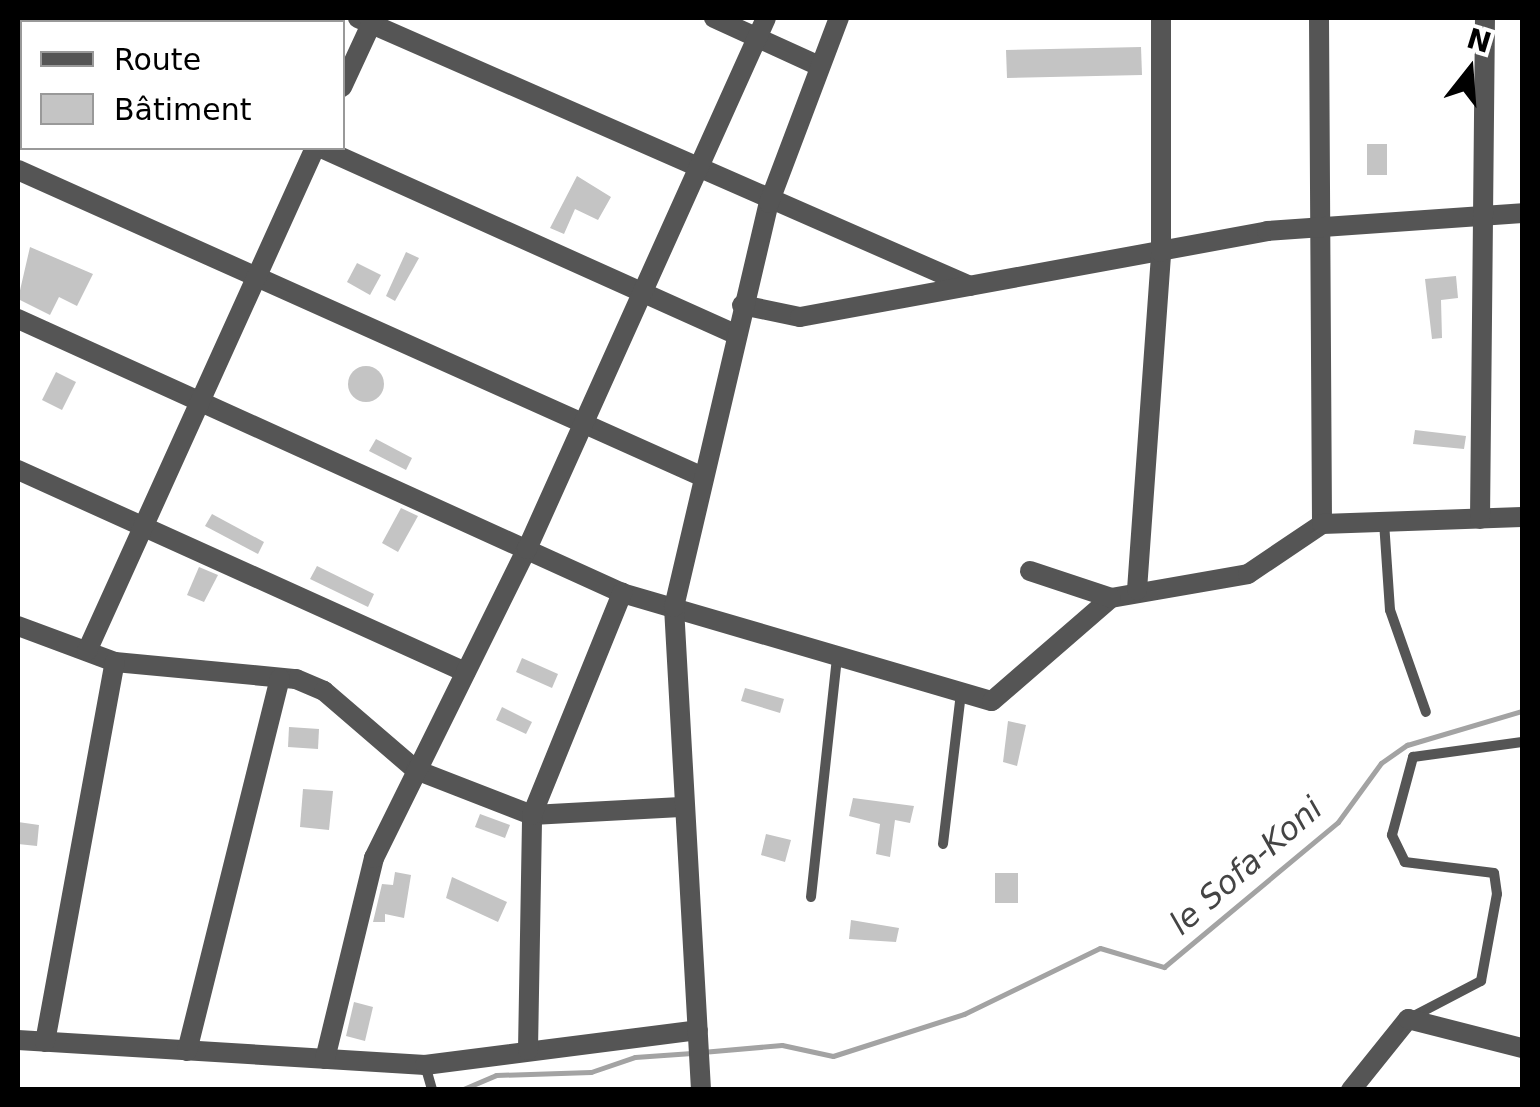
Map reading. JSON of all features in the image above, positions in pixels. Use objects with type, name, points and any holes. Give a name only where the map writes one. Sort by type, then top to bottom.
[{"type":"street","points":[[714,18],[762,27],[817,64]]},
{"type":"street","points":[[701,1090],[681,807],[674,606],[734,334],[769,203],[817,64],[839,18]]},
{"type":"street","points":[[1136,590],[1161,252],[1160,18]]},
{"type":"street","points":[[1319,18],[1325,226],[1322,524]]},
{"type":"street","points":[[1480,519],[1488,214],[1486,18]]},
{"type":"street","points":[[345,78],[368,20],[769,203],[971,287]]},
{"type":"street","points":[[325,1059],[374,858],[527,548],[762,27]]},
{"type":"street","points":[[87,651],[254,276],[317,150]]},
{"type":"street","points":[[322,150],[734,334]]},
{"type":"street","points":[[18,170],[704,477]]},
{"type":"street","points":[[742,305],[800,317],[1325,226],[1522,213]]},
{"type":"street","points":[[18,319],[622,593],[992,701],[1111,598],[1136,590],[1248,574],[1322,524],[1522,517]]},
{"type":"street","points":[[18,470],[466,672]]},
{"type":"street","points":[[1030,571],[1111,598]]},
{"type":"street","points":[[528,1050],[532,815],[622,593]]},
{"type":"street","points":[[18,626],[115,662],[280,678],[324,691],[416,770],[532,815],[681,807]]},
{"type":"street","points":[[45,1042],[115,662]]},
{"type":"street","points":[[187,1051],[280,678]]},
{"type":"street","points":[[1351,1090],[1408,1019],[1522,1048]]},
{"type":"street","points":[[18,1040],[424,1065],[528,1050],[698,1035]]},
{"type":"lane","points":[[1384,522],[1390,610],[1426,712]]},
{"type":"lane","points":[[811,897],[837,655]]},
{"type":"lane","points":[[942,844],[961,692]]},
{"type":"lane","points":[[1408,1019],[1481,980],[1498,894],[1494,873],[1405,862],[1392,835],[1412,757],[1522,742]]},
{"type":"lane","points":[[424,1065],[432,1090]]},
{"type":"building","points":[[1141,47],[1142,75],[1007,78],[1006,50]]},
{"type":"building","points":[[1367,144],[1387,144],[1387,175],[1367,175]]},
{"type":"building","points":[[577,176],[611,197],[598,220],[575,209],[564,234],[550,228]]},
{"type":"building","points":[[30,247],[93,274],[77,306],[59,297],[50,315],[18,299]]},
{"type":"building","points":[[406,252],[419,258],[395,301],[386,296]]},
{"type":"building","points":[[357,263],[381,275],[370,295],[347,282]]},
{"type":"building","points":[[1456,276],[1458,298],[1441,300],[1442,338],[1432,339],[1425,279]]},
{"type":"building","points":[[366,366],[378,372],[384,384],[378,396],[366,402],[354,396],[348,384],[354,372]]},
{"type":"building","points":[[56,372],[76,382],[62,410],[42,400]]},
{"type":"building","points":[[1415,430],[1466,436],[1464,449],[1413,444]]},
{"type":"building","points":[[376,439],[412,458],[406,470],[369,451]]},
{"type":"building","points":[[401,508],[418,516],[398,552],[382,543]]},
{"type":"building","points":[[212,514],[264,542],[258,554],[205,526]]},
{"type":"building","points":[[317,566],[374,594],[368,607],[310,579]]},
{"type":"building","points":[[199,567],[218,575],[204,602],[187,595]]},
{"type":"building","points":[[522,658],[558,674],[552,688],[516,672]]},
{"type":"building","points":[[745,688],[784,699],[780,713],[741,701]]},
{"type":"building","points":[[502,707],[532,722],[526,734],[496,720]]},
{"type":"building","points":[[1008,721],[1026,725],[1017,766],[1003,762]]},
{"type":"building","points":[[289,727],[319,729],[318,749],[288,747]]},
{"type":"building","points":[[303,789],[333,791],[329,830],[300,827]]},
{"type":"building","points":[[853,798],[914,806],[910,823],[895,820],[890,857],[876,854],[880,824],[849,816]]},
{"type":"building","points":[[480,814],[510,825],[505,838],[475,827]]},
{"type":"building","points":[[18,822],[39,825],[37,846],[18,844]]},
{"type":"building","points":[[766,834],[791,840],[785,862],[761,855]]},
{"type":"building","points":[[395,872],[411,875],[404,918],[385,914],[385,922],[373,922],[382,884],[393,885]]},
{"type":"building","points":[[995,873],[1018,873],[1018,903],[995,903]]},
{"type":"building","points":[[452,877],[507,902],[498,922],[446,898]]},
{"type":"building","points":[[851,920],[899,928],[896,942],[849,939]]},
{"type":"building","points":[[354,1002],[373,1007],[365,1041],[346,1036]]},
{"type":"waterway","name":"le Sofa-Koni","points":[[702,1052],[782,1045],[833,1056],[964,1014],[1100,948],[1164,967],[1338,822],[1381,763],[1407,745],[1522,711]]},
{"type":"waterway","name":"le Sofa-Koni","points":[[461,1090],[496,1075],[591,1072],[635,1057],[692,1053]]}]
